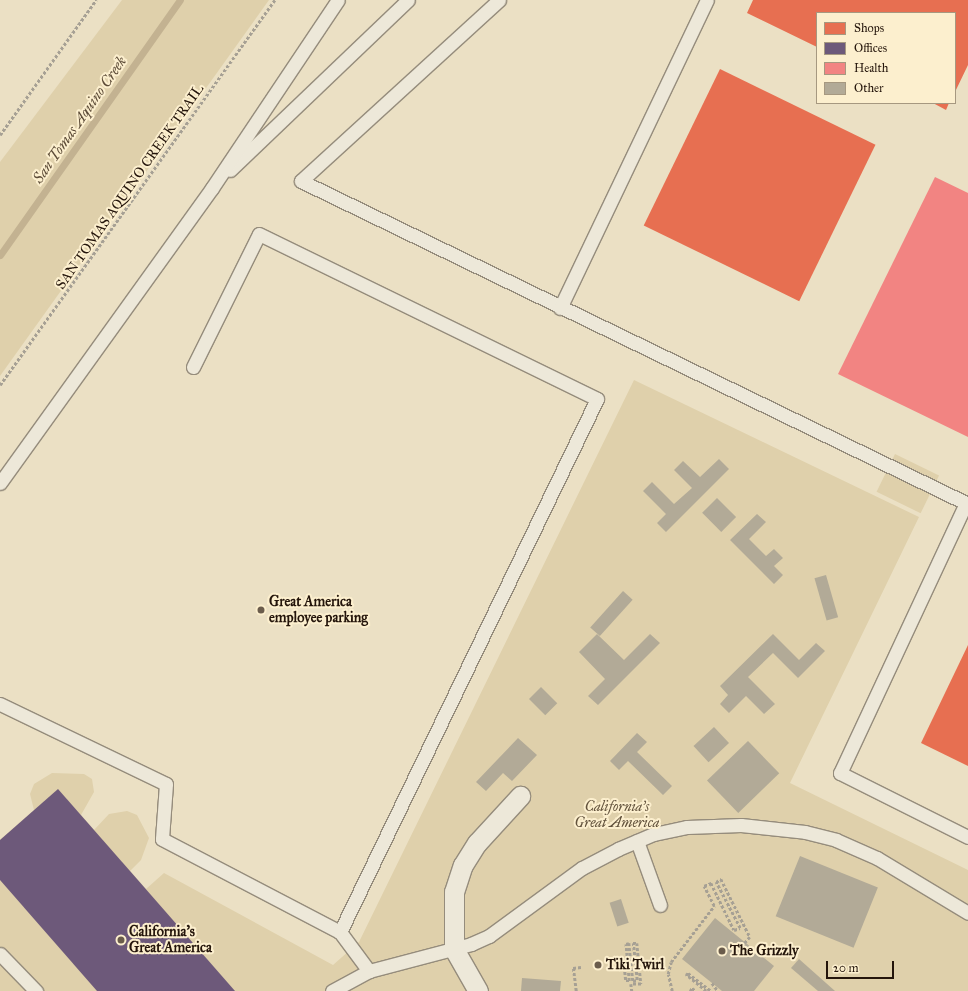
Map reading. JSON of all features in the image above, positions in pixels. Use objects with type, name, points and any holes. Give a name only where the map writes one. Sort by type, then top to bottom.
[{"type":"street","points":[[478,991],[454,949],[452,912],[461,871],[482,837],[520,796]]},
{"type":"lane","points":[[0,483],[212,188],[338,0]]},
{"type":"lane","points":[[367,40],[399,0]]},
{"type":"lane","points":[[212,188],[408,0]]},
{"type":"lane","points":[[499,0],[301,181],[560,308],[966,503],[840,773],[968,837]]},
{"type":"lane","points":[[560,308],[707,0]]},
{"type":"lane","points":[[193,367],[259,234],[597,399],[340,932]]},
{"type":"lane","points":[[0,704],[166,784],[162,839],[340,932],[369,971]]},
{"type":"lane","points":[[332,991],[369,971],[454,949],[489,936],[582,868],[637,841],[687,827],[741,825],[805,832],[877,858],[968,913]]},
{"type":"lane","points":[[637,841],[660,905]]},
{"type":"lane","points":[[0,954],[36,991]]},
{"type":"path","points":[[0,135],[96,0]]},
{"type":"path","name":"SAN TOMAS AQUINO CREEK TRAIL","points":[[0,385],[275,0]]},
{"type":"path","points":[[672,991],[668,974],[671,962],[714,906],[704,886],[711,883],[734,930],[740,928],[716,882],[721,879],[750,937],[745,943]]},
{"type":"path","points":[[616,962],[624,962],[626,981],[629,981],[626,944],[629,943],[633,981],[637,980],[633,943],[637,943],[641,984],[631,984],[632,991]]},
{"type":"path","points":[[576,991],[573,968],[581,967]]},
{"type":"path","points":[[706,991],[686,976],[688,973],[711,991]]},
{"type":"path","points":[[712,983],[718,991]]},
{"type":"path","points":[[690,991],[692,988],[696,991]]},
{"type":"green space","points":[[122,0],[269,0],[0,376],[0,162]]},
{"type":"green space","name":"California's Great America","points":[[634,380],[919,517],[790,783],[968,870],[968,991],[0,991],[0,840],[34,810],[30,794],[34,784],[52,773],[84,774],[92,779],[94,792],[81,815],[94,830],[109,814],[127,811],[137,815],[149,838],[141,860],[130,871],[146,889],[164,873],[333,965],[359,942]]},
{"type":"green space","points":[[895,454],[939,475],[921,513],[877,492]]},
{"type":"building: Shops","points":[[753,0],[968,0],[968,65],[956,90],[956,12],[816,12],[816,47],[747,13]]},
{"type":"building: Shops","points":[[720,69],[875,145],[799,301],[644,225]]},
{"type":"building: Shops","points":[[935,104],[949,104],[946,110]]},
{"type":"building: Shops","points":[[968,645],[968,766],[921,743]]},
{"type":"building: Offices","name":"California’s Great America","points":[[58,789],[235,991],[97,991],[0,880],[0,840]]},
{"type":"building: Health","points":[[935,177],[968,193],[968,437],[838,374]]},
{"type":"building: Other","points":[[719,459],[729,469],[666,532],[657,523],[666,514],[643,491],[652,482],[674,504],[692,488],[674,470],[683,461],[700,477]]},
{"type":"building: Other","points":[[717,498],[736,517],[721,532],[702,513]]},
{"type":"building: Other","points":[[757,514],[766,522],[749,539],[766,556],[774,549],[783,558],[774,566],[783,575],[774,584],[730,540]]},
{"type":"building: Other","points":[[826,575],[838,617],[827,621],[814,578]]},
{"type":"building: Other","points":[[623,591],[633,600],[600,636],[590,627]]},
{"type":"building: Other","points":[[597,634],[624,660],[650,634],[660,643],[598,705],[588,696],[605,679],[579,652]]},
{"type":"building: Other","points":[[773,634],[799,660],[816,643],[825,651],[798,678],[773,653],[748,677],[775,704],[764,714],[746,696],[729,713],[720,704],[728,695],[720,686]]},
{"type":"building: Other","points":[[541,687],[557,703],[545,715],[529,699]]},
{"type":"building: Other","points":[[714,727],[729,743],[709,762],[694,746]]},
{"type":"building: Other","points":[[637,733],[647,742],[637,752],[672,786],[663,795],[628,761],[619,770],[610,761]]},
{"type":"building: Other","points":[[518,738],[537,755],[512,781],[503,773],[486,791],[476,782]]},
{"type":"building: Other","points":[[748,741],[779,773],[738,813],[707,781]]},
{"type":"building: Other","points":[[800,856],[878,887],[854,948],[776,916]]},
{"type":"building: Other","points":[[621,899],[629,923],[617,926],[610,903]]},
{"type":"building: Other","name":"The Grizzly","points":[[715,918],[774,966],[754,991],[722,991],[682,959]]},
{"type":"building: Other","points":[[799,959],[835,991],[818,991],[791,968]]},
{"type":"building: Other","points":[[522,978],[561,981],[560,991],[521,991]]},
{"type":"waterway","name":"San Tomas Aquino Creek","points":[[0,255],[180,0]]},
{"type":"place","name":"Great America employee parking","points":[[261,610]]},
{"type":"place","name":"California’s Great America","points":[[121,940]]},
{"type":"place","name":"The Grizzly","points":[[722,951]]},
{"type":"place","name":"Tiki Twirl","points":[[598,965]]}]
